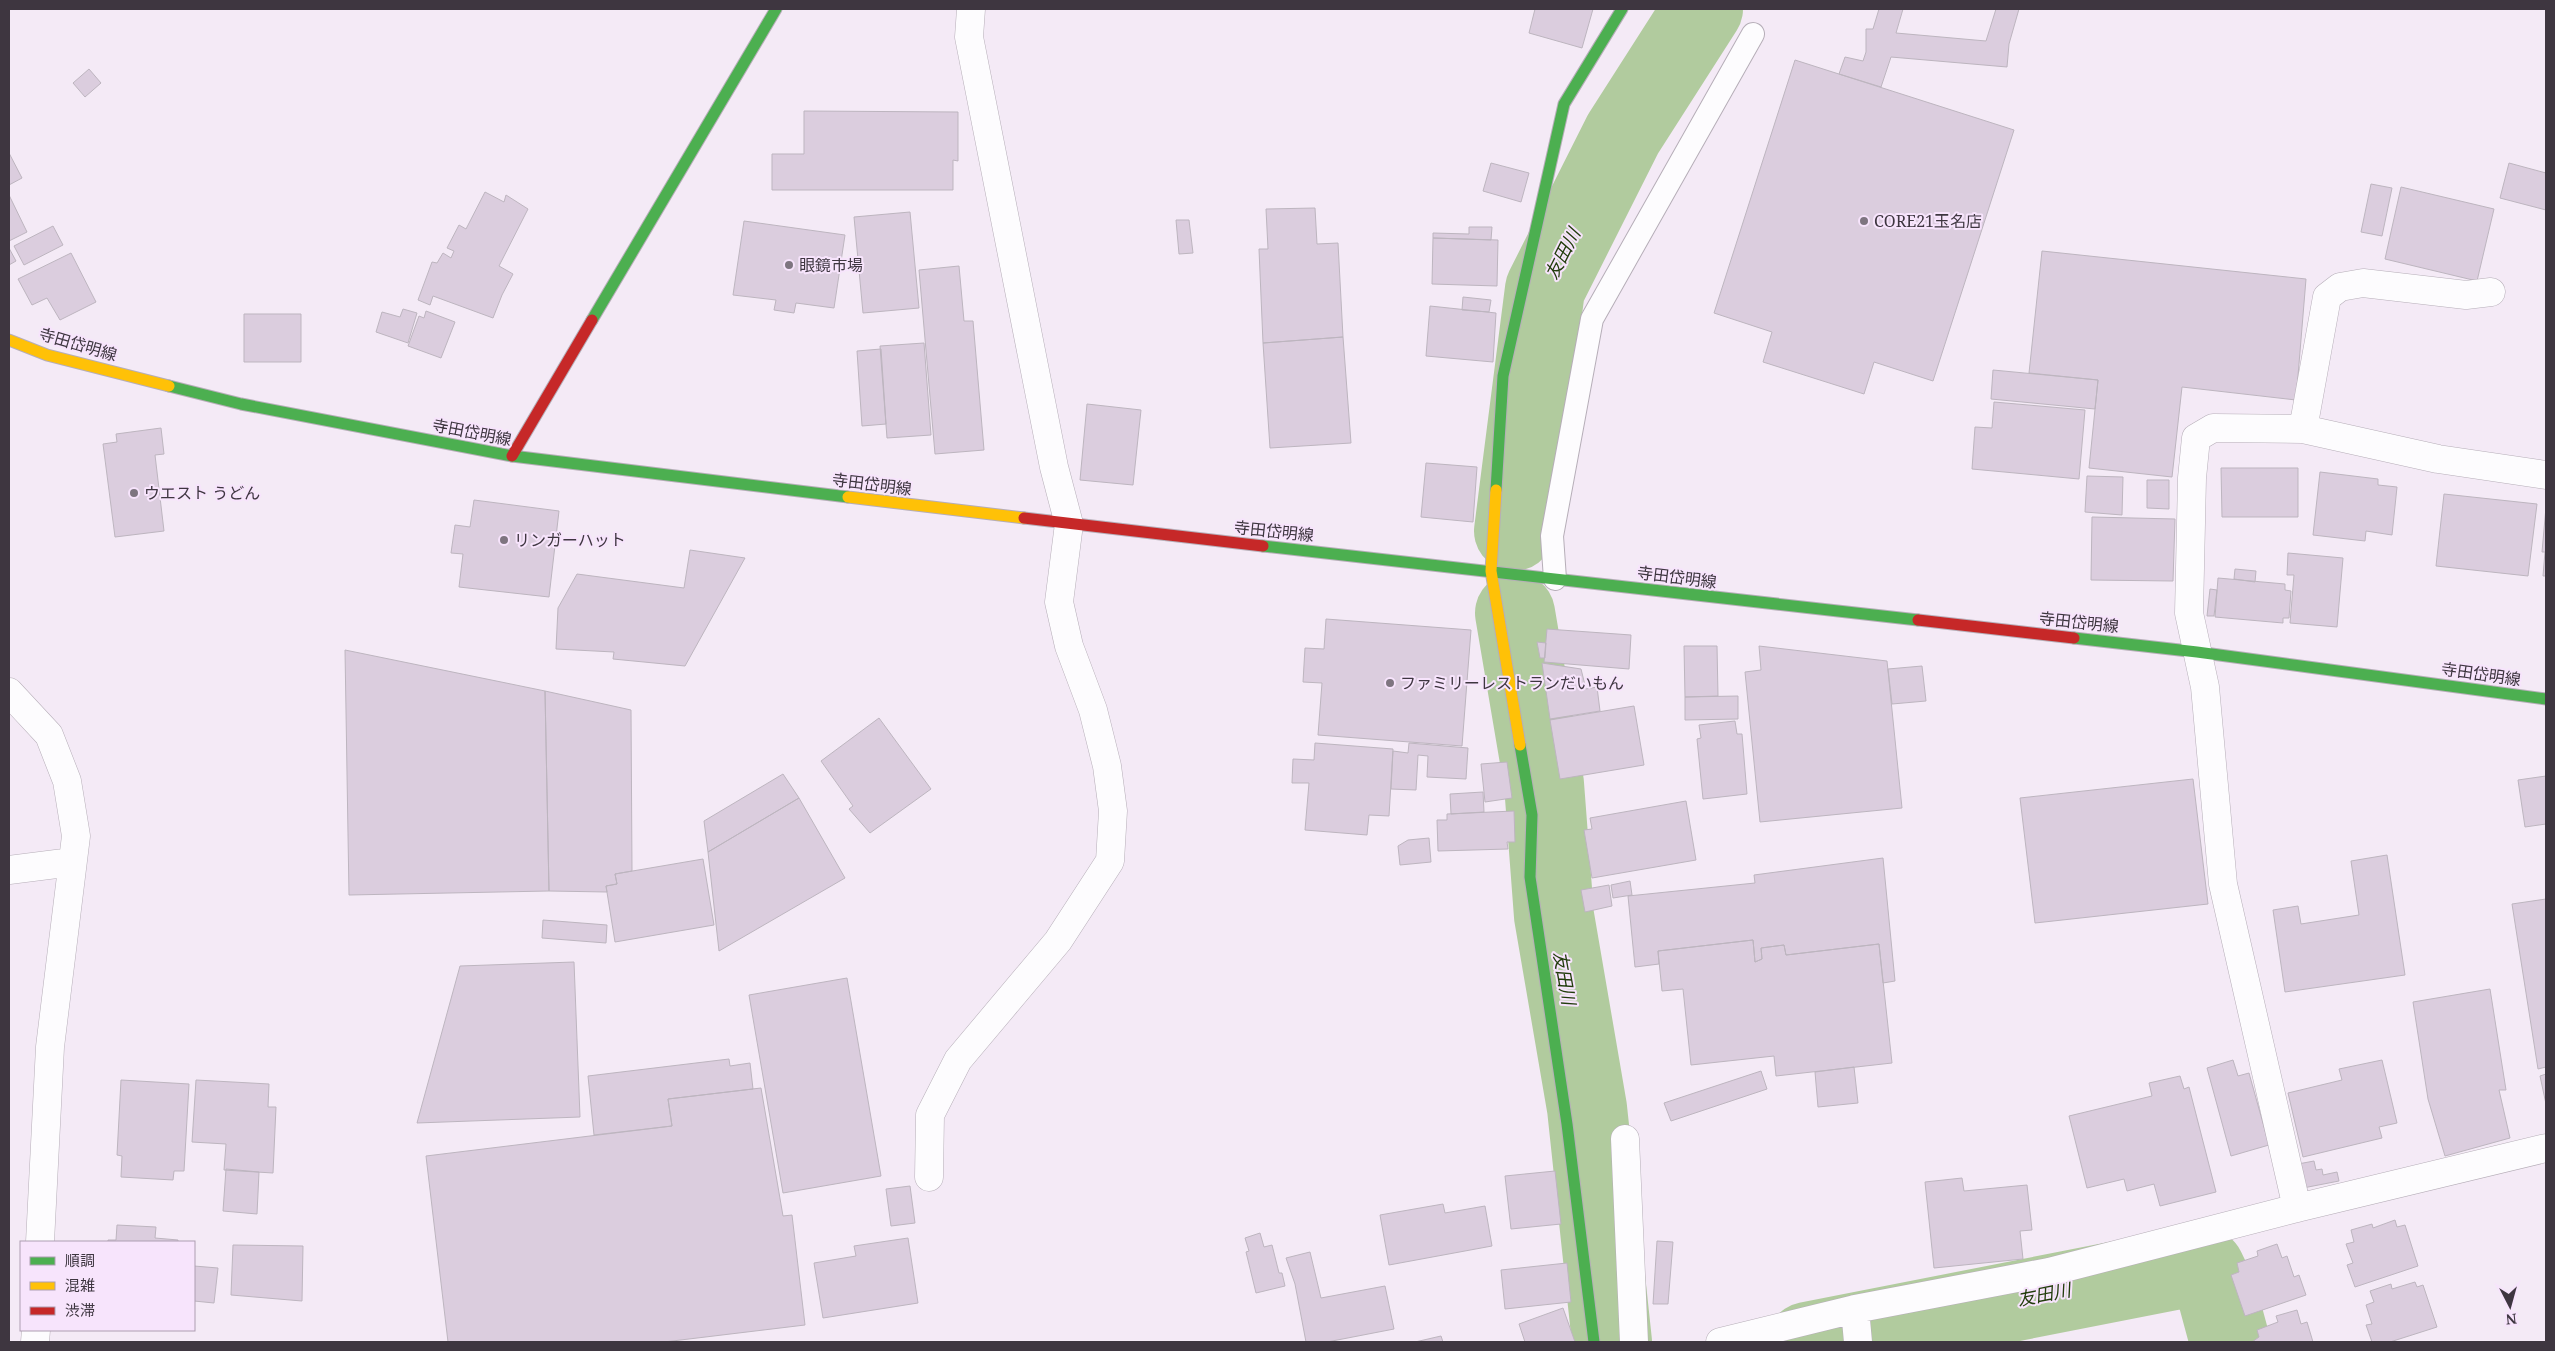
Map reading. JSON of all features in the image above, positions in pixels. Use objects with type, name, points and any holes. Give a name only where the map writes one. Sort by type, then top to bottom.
[{"type":"main road","points":[[512,456],[776,9]]},
{"type":"main road","points":[[1594,1342],[1567,1124],[1530,877],[1532,815],[1491,571],[1503,376],[1564,104],[1622,9]]},
{"type":"main road","name":"寺田岱明線","points":[[9,340],[47,354],[241,404],[512,456],[1069,524],[2197,652],[2546,699]]},
{"type":"street","points":[[929,1176],[930,1115],[958,1060],[1058,941],[1110,860],[1113,811],[1107,766],[1093,710],[1070,646],[1059,602],[1069,524],[1054,467],[969,36],[971,9]]},
{"type":"street","points":[[2303,428],[2326,297],[2340,287],[2363,283],[2466,295],[2491,292]]},
{"type":"street","points":[[2297,1208],[2223,884],[2205,687],[2189,613],[2192,478],[2196,438],[2213,428],[2303,428],[2438,459],[2546,475]]},
{"type":"street","points":[[9,692],[49,735],[67,781],[76,836],[50,1047],[40,1241]]},
{"type":"street","points":[[9,870],[72,862]]},
{"type":"street","points":[[1625,1139],[1634,1342]]},
{"type":"street","points":[[1720,1342],[1856,1325],[2048,1272],[2297,1208],[2546,1148]]},
{"type":"lane","points":[[1554,579],[1552,536],[1592,319],[1753,34]]},
{"type":"building","points":[[1535,9],[1593,9],[1582,48],[1529,33]]},
{"type":"building","points":[[1879,9],[1903,9],[1896,33],[1986,41],[1996,9],[2019,9],[2009,44],[2007,67],[1891,57],[1881,87],[1839,74],[1845,57],[1863,61],[1866,52],[1866,29],[1873,29]]},
{"type":"building","name":"CORE21玉名店","points":[[1795,60],[2014,130],[1933,381],[1874,362],[1864,394],[1763,362],[1772,332],[1714,313]]},
{"type":"building","points":[[89,69],[101,83],[85,97],[73,83]]},
{"type":"building","points":[[804,111],[958,112],[958,161],[953,160],[953,190],[772,190],[772,154],[804,154]]},
{"type":"building","points":[[9,153],[22,178],[9,185]]},
{"type":"building","points":[[1491,163],[1529,173],[1521,202],[1483,191]]},
{"type":"building","points":[[2509,163],[2546,173],[2546,210],[2500,198]]},
{"type":"building","points":[[2371,184],[2392,188],[2382,236],[2361,232]]},
{"type":"building","points":[[2401,187],[2494,209],[2477,281],[2385,259]]},
{"type":"building","points":[[485,192],[504,202],[506,195],[528,209],[499,266],[513,274],[493,318],[433,296],[430,305],[418,300],[432,262],[437,263],[443,253],[451,258],[454,251],[447,248],[459,225],[466,229]]},
{"type":"building","points":[[9,195],[27,232],[9,241]]},
{"type":"building","points":[[1315,208],[1317,244],[1338,243],[1343,337],[1263,343],[1259,249],[1268,249],[1266,209]]},
{"type":"building","points":[[910,212],[919,308],[863,313],[854,217]]},
{"type":"building","points":[[1176,220],[1189,220],[1193,253],[1179,254]]},
{"type":"building","name":"眼鏡市場","points":[[744,221],[845,235],[834,308],[796,303],[794,313],[774,310],[776,300],[733,295]]},
{"type":"building","points":[[53,226],[63,245],[24,265],[14,246]]},
{"type":"building","points":[[1469,227],[1492,227],[1491,240],[1433,238],[1433,233],[1469,234]]},
{"type":"building","points":[[1433,238],[1498,240],[1497,286],[1432,284]]},
{"type":"building","points":[[9,248],[16,261],[9,265]]},
{"type":"building","points":[[2042,251],[2306,279],[2296,400],[2182,387],[2172,477],[2089,468],[2098,380],[2029,373]]},
{"type":"building","points":[[71,253],[96,302],[60,320],[47,298],[32,305],[18,279]]},
{"type":"building","points":[[959,266],[964,321],[973,321],[984,450],[935,454],[919,270]]},
{"type":"building","points":[[1463,297],[1491,300],[1489,312],[1462,310]]},
{"type":"building","points":[[1430,306],[1496,313],[1493,362],[1426,356]]},
{"type":"building","points":[[403,309],[417,313],[408,343],[376,332],[382,312],[400,317]]},
{"type":"building","points":[[426,311],[455,322],[441,358],[408,346],[419,316],[424,318]]},
{"type":"building","points":[[244,314],[301,314],[301,362],[244,362]]},
{"type":"building","points":[[1343,337],[1351,443],[1270,448],[1263,343]]},
{"type":"building","points":[[924,343],[931,435],[887,438],[880,346]]},
{"type":"building","points":[[881,349],[886,424],[862,426],[857,351]]},
{"type":"building","points":[[1993,370],[2098,380],[2095,409],[1991,399]]},
{"type":"building","points":[[1994,402],[2085,410],[2079,479],[1972,469],[1975,427],[1992,428]]},
{"type":"building","points":[[1087,404],[1141,410],[1133,485],[1080,480]]},
{"type":"building","name":"ウエスト うどん","points":[[161,428],[164,454],[155,455],[164,531],[115,537],[103,444],[117,442],[116,434]]},
{"type":"building","points":[[1426,463],[1477,467],[1473,522],[1421,517]]},
{"type":"building","points":[[2221,468],[2298,468],[2298,517],[2222,517]]},
{"type":"building","points":[[2320,472],[2378,479],[2378,485],[2397,487],[2392,535],[2366,531],[2365,541],[2313,535]]},
{"type":"building","points":[[2087,476],[2123,477],[2122,515],[2085,512]]},
{"type":"building","points":[[2147,480],[2169,480],[2169,509],[2147,508]]},
{"type":"building","points":[[2444,494],[2537,504],[2528,576],[2436,566]]},
{"type":"building","name":"リンガーハット","points":[[474,500],[559,511],[549,597],[459,587],[463,554],[451,553],[455,525],[470,527]]},
{"type":"building","points":[[2546,507],[2546,552],[2542,552]]},
{"type":"building","points":[[2092,517],[2175,519],[2173,581],[2091,580]]},
{"type":"building","points":[[690,550],[745,558],[685,666],[613,659],[614,652],[556,649],[558,608],[577,574],[684,588]]},
{"type":"building","points":[[2545,552],[2546,576],[2543,576]]},
{"type":"building","points":[[2288,553],[2343,558],[2337,627],[2290,623],[2294,575],[2287,575]]},
{"type":"building","points":[[2235,569],[2256,571],[2255,582],[2234,579]]},
{"type":"building","points":[[2218,578],[2285,584],[2285,590],[2291,591],[2289,618],[2283,618],[2283,623],[2215,617]]},
{"type":"building","points":[[2210,589],[2217,590],[2214,616],[2207,616]]},
{"type":"building","name":"ファミリーレストランだいもん","points":[[1326,619],[1471,630],[1462,746],[1318,735],[1322,683],[1303,682],[1305,648],[1324,649]]},
{"type":"building","points":[[1547,629],[1631,635],[1629,669],[1544,662]]},
{"type":"building","points":[[1537,642],[1546,643],[1545,658],[1540,658]]},
{"type":"building","points":[[1684,646],[1717,646],[1718,696],[1685,697]]},
{"type":"building","points":[[1759,646],[1887,661],[1902,808],[1760,822],[1745,672],[1761,670]]},
{"type":"building","points":[[345,650],[545,691],[549,891],[349,895]]},
{"type":"building","points":[[1542,663],[1581,669],[1586,689],[1597,687],[1600,711],[1550,719]]},
{"type":"building","points":[[1922,666],[1926,701],[1892,704],[1888,669]]},
{"type":"building","points":[[545,691],[631,710],[632,871],[615,874],[617,884],[606,886],[607,892],[549,891]]},
{"type":"building","points":[[1738,696],[1738,719],[1685,720],[1685,697]]},
{"type":"building","points":[[1634,706],[1644,765],[1560,779],[1550,720]]},
{"type":"building","points":[[879,718],[931,789],[870,833],[849,809],[853,806],[821,761]]},
{"type":"building","points":[[1735,721],[1737,734],[1742,734],[1747,794],[1703,799],[1697,739],[1701,738],[1699,725]]},
{"type":"building","points":[[1315,743],[1393,749],[1389,816],[1369,815],[1367,835],[1305,830],[1309,783],[1292,783],[1293,759],[1314,760]]},
{"type":"building","points":[[1409,743],[1468,748],[1466,779],[1427,777],[1428,756],[1418,755],[1416,790],[1391,789],[1393,751],[1408,753]]},
{"type":"building","points":[[1507,762],[1512,798],[1485,802],[1481,764]]},
{"type":"building","points":[[783,774],[799,798],[708,852],[704,821]]},
{"type":"building","points":[[2546,776],[2546,824],[2525,827],[2518,780]]},
{"type":"building","points":[[2193,779],[2208,904],[2035,923],[2020,798]]},
{"type":"building","points":[[1483,792],[1484,812],[1451,814],[1450,794]]},
{"type":"building","points":[[799,798],[845,878],[719,951],[708,852]]},
{"type":"building","points":[[1686,801],[1696,860],[1592,878],[1584,830],[1592,829],[1590,818]]},
{"type":"building","points":[[1514,811],[1515,842],[1507,842],[1508,849],[1438,851],[1437,820],[1447,820],[1447,814]]},
{"type":"building","points":[[1429,838],[1431,862],[1400,865],[1398,846],[1408,840]]},
{"type":"building","points":[[2387,855],[2405,975],[2285,992],[2273,910],[2298,906],[2301,924],[2359,915],[2351,861]]},
{"type":"building","points":[[1883,858],[1895,981],[1883,983],[1879,944],[1786,955],[1784,945],[1761,948],[1762,959],[1755,962],[1753,940],[1658,951],[1659,964],[1635,967],[1628,896],[1755,883],[1754,875]]},
{"type":"building","points":[[703,859],[714,925],[615,942],[606,886],[617,884],[615,874]]},
{"type":"building","points":[[1630,881],[1632,895],[1613,898],[1611,885]]},
{"type":"building","points":[[1609,885],[1612,906],[1585,912],[1581,890]]},
{"type":"building","points":[[2546,899],[2546,1067],[2538,1069],[2512,904]]},
{"type":"building","points":[[543,920],[607,925],[606,943],[542,938]]},
{"type":"building","points":[[1753,940],[1755,962],[1762,959],[1761,948],[1784,945],[1786,955],[1879,944],[1892,1063],[1776,1076],[1774,1056],[1691,1065],[1683,989],[1662,991],[1658,951]]},
{"type":"building","points":[[574,962],[580,1117],[417,1123],[460,966]]},
{"type":"building","points":[[847,978],[881,1176],[783,1193],[749,995]]},
{"type":"building","points":[[2490,989],[2506,1090],[2499,1090],[2510,1138],[2445,1156],[2428,1099],[2413,1002]]},
{"type":"building","points":[[729,1059],[730,1066],[750,1063],[753,1089],[668,1099],[672,1126],[594,1135],[588,1076]]},
{"type":"building","points":[[2233,1060],[2238,1076],[2249,1073],[2269,1145],[2231,1156],[2207,1068]]},
{"type":"building","points":[[2382,1060],[2397,1123],[2379,1127],[2382,1138],[2303,1157],[2288,1093],[2342,1080],[2339,1069]]},
{"type":"building","points":[[1854,1067],[1858,1103],[1818,1107],[1815,1072]]},
{"type":"building","points":[[1761,1071],[1767,1089],[1671,1121],[1664,1103]]},
{"type":"building","points":[[2546,1074],[2546,1104],[2540,1076]]},
{"type":"building","points":[[2180,1076],[2184,1089],[2189,1087],[2216,1192],[2160,1206],[2154,1184],[2127,1191],[2124,1179],[2087,1188],[2069,1116],[2152,1096],[2149,1083]]},
{"type":"building","points":[[121,1080],[189,1084],[184,1171],[174,1171],[173,1180],[121,1177],[122,1156],[117,1155]]},
{"type":"building","points":[[196,1080],[269,1084],[268,1107],[276,1107],[273,1173],[224,1170],[226,1144],[192,1142]]},
{"type":"building","points":[[761,1088],[783,1216],[792,1215],[805,1325],[664,1342],[448,1342],[426,1156],[672,1126],[668,1099]]},
{"type":"building","points":[[2314,1161],[2316,1170],[2322,1169],[2323,1175],[2337,1172],[2339,1181],[2303,1188],[2298,1164]]},
{"type":"building","points":[[226,1169],[259,1172],[257,1214],[223,1211]]},
{"type":"building","points":[[1555,1171],[1561,1224],[1511,1229],[1505,1176]]},
{"type":"building","points":[[1962,1178],[1964,1191],[2027,1185],[2032,1230],[2020,1231],[2023,1259],[1934,1268],[1925,1182]]},
{"type":"building","points":[[910,1186],[915,1223],[891,1226],[886,1189]]},
{"type":"building","points":[[1443,1204],[1445,1213],[1485,1206],[1492,1246],[1389,1265],[1380,1215]]},
{"type":"building","points":[[2395,1220],[2397,1227],[2405,1225],[2418,1266],[2355,1287],[2347,1265],[2353,1263],[2346,1244],[2354,1242],[2351,1230],[2372,1224],[2373,1228]]},
{"type":"building","points":[[117,1225],[156,1227],[155,1238],[178,1241],[108,1241],[116,1240]]},
{"type":"building","points":[[1260,1233],[1264,1247],[1272,1245],[1279,1273],[1282,1273],[1285,1286],[1256,1293],[1246,1252],[1249,1251],[1245,1238]]},
{"type":"building","points":[[908,1238],[918,1303],[823,1318],[814,1263],[856,1256],[854,1246]]},
{"type":"building","points":[[1657,1241],[1673,1242],[1668,1304],[1653,1304]]},
{"type":"building","points":[[2277,1244],[2282,1258],[2287,1256],[2294,1277],[2299,1275],[2306,1295],[2245,1316],[2231,1275],[2239,1272],[2237,1263],[2258,1256],[2257,1251]]},
{"type":"building","points":[[233,1245],[303,1246],[302,1301],[231,1295]]},
{"type":"building","points":[[1310,1252],[1321,1298],[1385,1286],[1394,1329],[1327,1342],[1306,1342],[1295,1284],[1286,1258]]},
{"type":"building","points":[[1567,1263],[1571,1302],[1505,1309],[1501,1270]]},
{"type":"building","points":[[195,1266],[218,1268],[214,1303],[195,1301]]},
{"type":"building","points":[[2415,1282],[2417,1287],[2423,1285],[2437,1327],[2390,1342],[2372,1342],[2366,1325],[2372,1324],[2366,1305],[2374,1302],[2370,1291],[2391,1284],[2392,1289]]},
{"type":"building","points":[[1563,1308],[1575,1342],[1525,1342],[1519,1324]]},
{"type":"building","points":[[2297,1310],[2301,1324],[2307,1322],[2313,1342],[2252,1342],[2259,1337],[2257,1330],[2278,1322],[2276,1316]]},
{"type":"building","points":[[1441,1336],[1443,1342],[1415,1342]]},
{"type":"waterway","name":"友田川","points":[[1514,531],[1545,289],[1623,134],[1703,9]]},
{"type":"waterway","name":"友田川","points":[[1515,613],[1544,784],[1554,916],[1587,1108],[1612,1342]]},
{"type":"waterway","name":"友田川","points":[[1807,1342],[2189,1267],[2205,1269],[2217,1294],[2230,1342]]},
{"type":"traffic: fast","points":[[592,320],[776,9]]},
{"type":"traffic: fast","points":[[1496,490],[1503,376],[1564,104],[1622,9]]},
{"type":"traffic: fast","points":[[169,386],[241,404],[512,456],[848,497]]},
{"type":"traffic: fast","points":[[1263,546],[1918,620]]},
{"type":"traffic: fast","points":[[2074,638],[2197,652],[2546,699]]},
{"type":"traffic: fast","points":[[1520,745],[1532,815],[1530,877],[1567,1124],[1594,1342]]},
{"type":"traffic: slow","points":[[9,340],[47,355],[169,386]]},
{"type":"traffic: slow","points":[[1496,490],[1491,571],[1520,745]]},
{"type":"traffic: slow","points":[[848,497],[1024,518]]},
{"type":"traffic: jam","points":[[512,456],[592,320]]},
{"type":"traffic: jam","points":[[1024,518],[1263,546]]},
{"type":"traffic: jam","points":[[1918,620],[2074,638]]},
{"type":"place","name":"CORE21玉名店","points":[[1864,221]]},
{"type":"place","name":"眼鏡市場","points":[[789,265]]},
{"type":"place","name":"ウエスト うどん","points":[[134,493]]},
{"type":"place","name":"リンガーハット","points":[[504,540]]},
{"type":"place","name":"ファミリーレストランだいもん","points":[[1390,683]]}]
